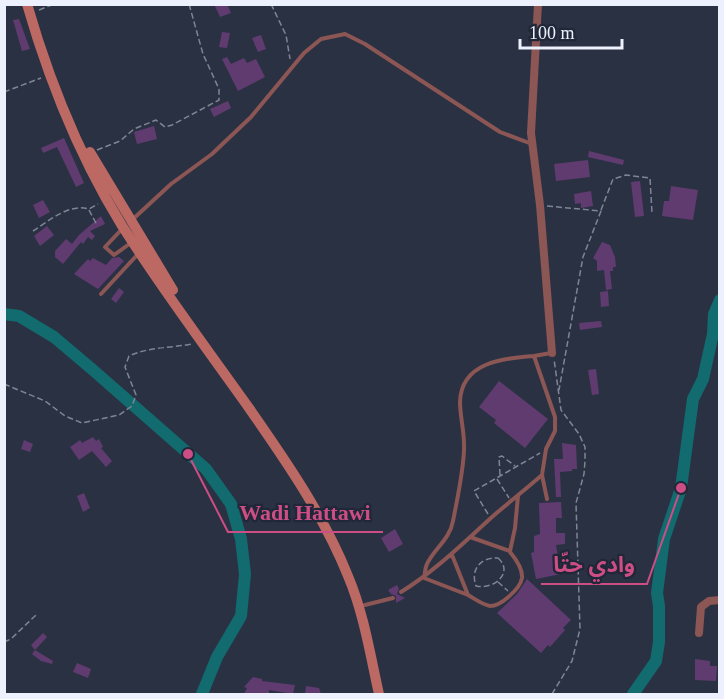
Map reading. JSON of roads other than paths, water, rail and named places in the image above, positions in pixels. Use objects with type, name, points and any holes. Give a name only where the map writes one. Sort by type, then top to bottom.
[{"type":"main road","points":[[32,7],[50,74],[84,155],[106,200],[127,224],[275,433],[304,478],[344,550],[365,605],[385,694]]},
{"type":"main road","points":[[32,7],[90,153],[127,224],[132,242],[278,450],[327,531],[356,597],[379,694]]},
{"type":"street","points":[[538,4],[531,133],[540,205],[552,353]]},
{"type":"street","points":[[699,633],[701,607],[709,601],[720,600]]},
{"type":"lane","points":[[132,242],[114,255],[105,247],[171,184],[212,154],[251,117],[304,53],[321,39],[345,34],[435,88],[500,132],[533,144]]},
{"type":"lane","points":[[100,294],[139,253]]},
{"type":"lane","points":[[424,578],[427,565],[453,525],[465,445],[460,399],[470,376],[491,362],[552,353]]},
{"type":"lane","points":[[534,356],[555,417],[555,431],[546,449],[542,475],[547,499]]},
{"type":"lane","points":[[401,592],[424,578],[452,555],[542,475]]},
{"type":"lane","points":[[510,551],[518,496]]},
{"type":"lane","points":[[424,578],[484,604],[493,606],[502,602],[518,585],[522,577],[521,569],[510,551],[470,537]]},
{"type":"lane","points":[[452,555],[468,596]]},
{"type":"lane","points":[[365,605],[393,597]]},
{"type":"waterway","points":[[633,694],[656,661],[659,642],[657,593],[664,539],[681,488],[693,399],[703,379],[713,334],[714,314],[720,300]]},
{"type":"waterway","points":[[4,314],[19,316],[54,337],[206,469],[231,504],[241,539],[245,574],[241,616],[217,657],[202,694]]},
{"type":"place","name":"Wadi Hattawi","points":[[188,454]]},
{"type":"place","name":"وادي حتّا","points":[[681,488]]}]
